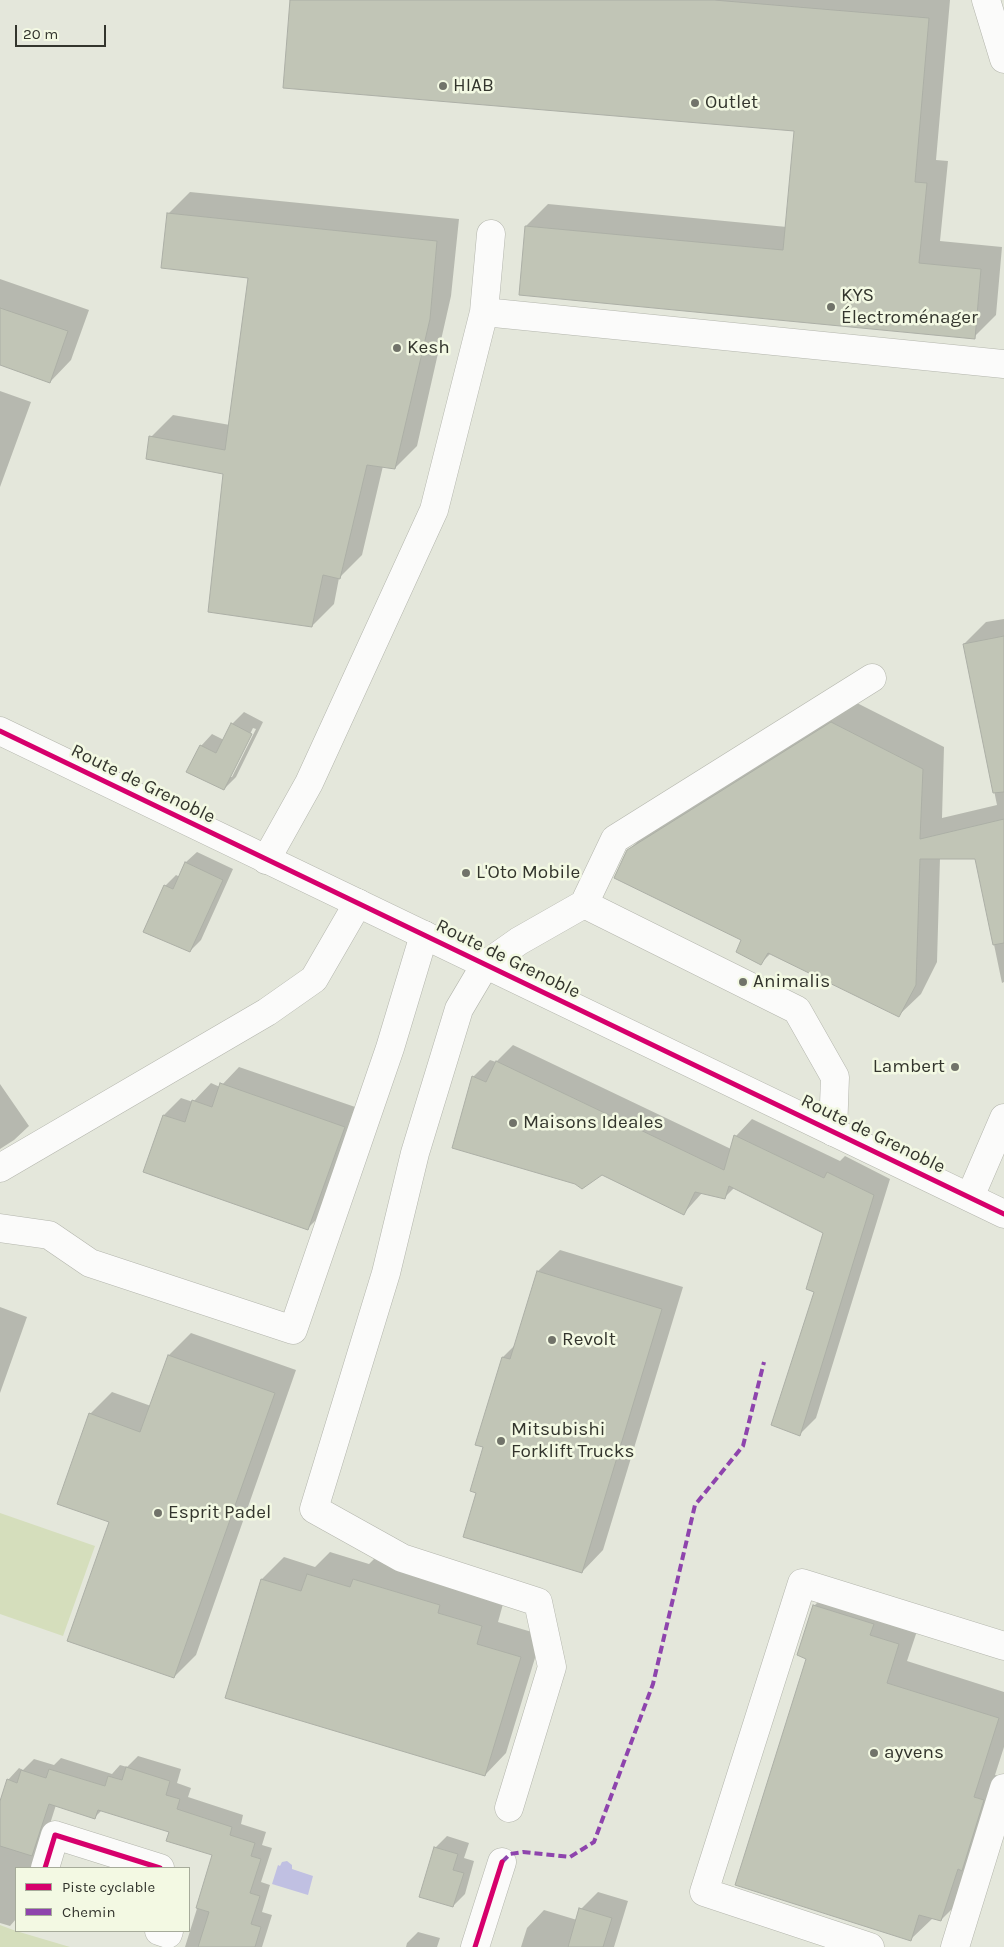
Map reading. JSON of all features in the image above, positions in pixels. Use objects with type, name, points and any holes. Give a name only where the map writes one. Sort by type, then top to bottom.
[{"type":"main road","points":[[986,0],[1004,59]]},
{"type":"main road","points":[[266,860],[308,783],[434,510],[484,312],[491,234]]},
{"type":"main road","points":[[484,312],[1004,364]]},
{"type":"main road","points":[[509,1808],[552,1667],[538,1602],[402,1558],[314,1509],[386,1273],[415,1153],[459,1009],[485,965],[519,941],[584,904],[615,839],[872,678]]},
{"type":"main road","name":"Route de Grenoble","points":[[0,731],[1004,1214]]},
{"type":"main road","points":[[0,1168],[267,1012],[314,978],[358,903]]},
{"type":"main road","points":[[584,904],[797,1010],[835,1077],[833,1132]]},
{"type":"main road","points":[[0,1228],[49,1235],[90,1263],[293,1330],[390,1048],[424,935]]},
{"type":"main road","points":[[970,1197],[1004,1118]]},
{"type":"main road","points":[[870,1947],[704,1892],[802,1583],[1004,1646]]},
{"type":"main road","points":[[955,1947],[1004,1788]]},
{"type":"main road","points":[[44,1867],[55,1835],[157,1867]]},
{"type":"main road","points":[[475,1947],[502,1862]]},
{"type":"green space","points":[[0,1513],[95,1546],[63,1636],[0,1614]]},
{"type":"green space","points":[[0,1925],[15,1932],[70,1947],[0,1947]]},
{"type":"water","points":[[287,1861],[292,1865],[292,1869],[313,1876],[308,1895],[272,1884],[278,1865],[280,1866],[282,1862]]},
{"type":"building","points":[[290,0],[714,0],[929,18],[915,182],[927,183],[919,263],[981,269],[975,339],[519,295],[525,226],[783,250],[794,131],[283,88]]},
{"type":"building","points":[[167,213],[437,241],[430,319],[395,469],[367,465],[340,579],[323,575],[312,627],[208,612],[223,474],[146,459],[149,436],[225,450],[248,278],[161,268]]},
{"type":"building","points":[[0,308],[68,331],[50,383],[0,365]]},
{"type":"building","points":[[1004,636],[1004,792],[993,793],[963,644]]},
{"type":"building","points":[[831,722],[923,769],[920,839],[1004,819],[1004,943],[993,945],[975,859],[920,859],[916,985],[899,1017],[768,953],[761,965],[736,952],[741,940],[614,878],[627,850]]},
{"type":"building","points":[[231,723],[252,734],[224,790],[186,772],[200,745],[216,753]]},
{"type":"building","points":[[185,862],[223,880],[190,952],[143,932],[164,885],[173,889]]},
{"type":"building","points":[[496,1061],[724,1170],[734,1135],[824,1178],[827,1172],[874,1195],[800,1436],[771,1425],[814,1292],[806,1289],[823,1233],[729,1186],[725,1199],[695,1192],[684,1215],[602,1175],[582,1189],[575,1184],[452,1148],[472,1076],[486,1082]]},
{"type":"building","points":[[220,1083],[345,1127],[308,1230],[143,1172],[163,1115],[185,1122],[192,1100],[212,1107]]},
{"type":"building","points":[[537,1271],[662,1309],[582,1573],[463,1537],[476,1493],[470,1491],[483,1447],[475,1445],[502,1357],[510,1359]]},
{"type":"building","name":"Esprit Padel","points":[[168,1355],[275,1393],[174,1678],[67,1641],[109,1522],[57,1504],[89,1413],[140,1432]]},
{"type":"building","points":[[307,1574],[350,1587],[353,1579],[440,1605],[438,1613],[482,1626],[477,1644],[521,1657],[485,1776],[225,1698],[261,1579],[301,1591]]},
{"type":"building","name":"ayvens","points":[[813,1605],[874,1624],[870,1635],[899,1644],[887,1683],[999,1718],[974,1797],[984,1800],[962,1871],[958,1869],[941,1921],[919,1915],[911,1941],[735,1885],[806,1659],[797,1655]]},
{"type":"building","points":[[126,1767],[170,1781],[166,1795],[180,1799],[177,1809],[232,1827],[230,1835],[255,1843],[251,1856],[261,1859],[250,1893],[260,1896],[251,1924],[261,1927],[255,1947],[198,1947],[209,1912],[196,1908],[212,1855],[166,1841],[169,1832],[98,1810],[95,1819],[49,1804],[32,1856],[0,1846],[0,1801],[7,1779],[17,1783],[21,1770],[46,1778],[49,1769],[105,1786],[108,1776],[122,1780]]},
{"type":"building","points":[[434,1847],[458,1854],[453,1870],[464,1873],[453,1907],[419,1897]]},
{"type":"building","points":[[579,1908],[612,1918],[603,1947],[568,1947]]},
{"type":"marked path","points":[[502,1862],[510,1854],[523,1852],[570,1857],[594,1842],[653,1684],[695,1505],[743,1446],[764,1362]]},
{"type":"cycle path","points":[[0,731],[1004,1214]]},
{"type":"cycle path","points":[[45,1867],[55,1835],[157,1867]]},
{"type":"cycle path","points":[[475,1947],[502,1862]]},
{"type":"place","name":"HIAB","points":[[443,86]]},
{"type":"place","name":"Outlet","points":[[695,103]]},
{"type":"place","name":"KYS Électroménager","points":[[831,307]]},
{"type":"place","name":"Kesh","points":[[397,348]]},
{"type":"place","name":"L'Oto Mobile","points":[[466,873]]},
{"type":"place","name":"Animalis","points":[[743,982]]},
{"type":"place","name":"Lambert","points":[[955,1067]]},
{"type":"place","name":"Maisons Ideales","points":[[513,1123]]},
{"type":"place","name":"Revolt","points":[[552,1340]]},
{"type":"place","name":"Mitsubishi Forklift Trucks","points":[[501,1441]]},
{"type":"place","name":"Esprit Padel","points":[[158,1513]]},
{"type":"place","name":"ayvens","points":[[874,1753]]}]
